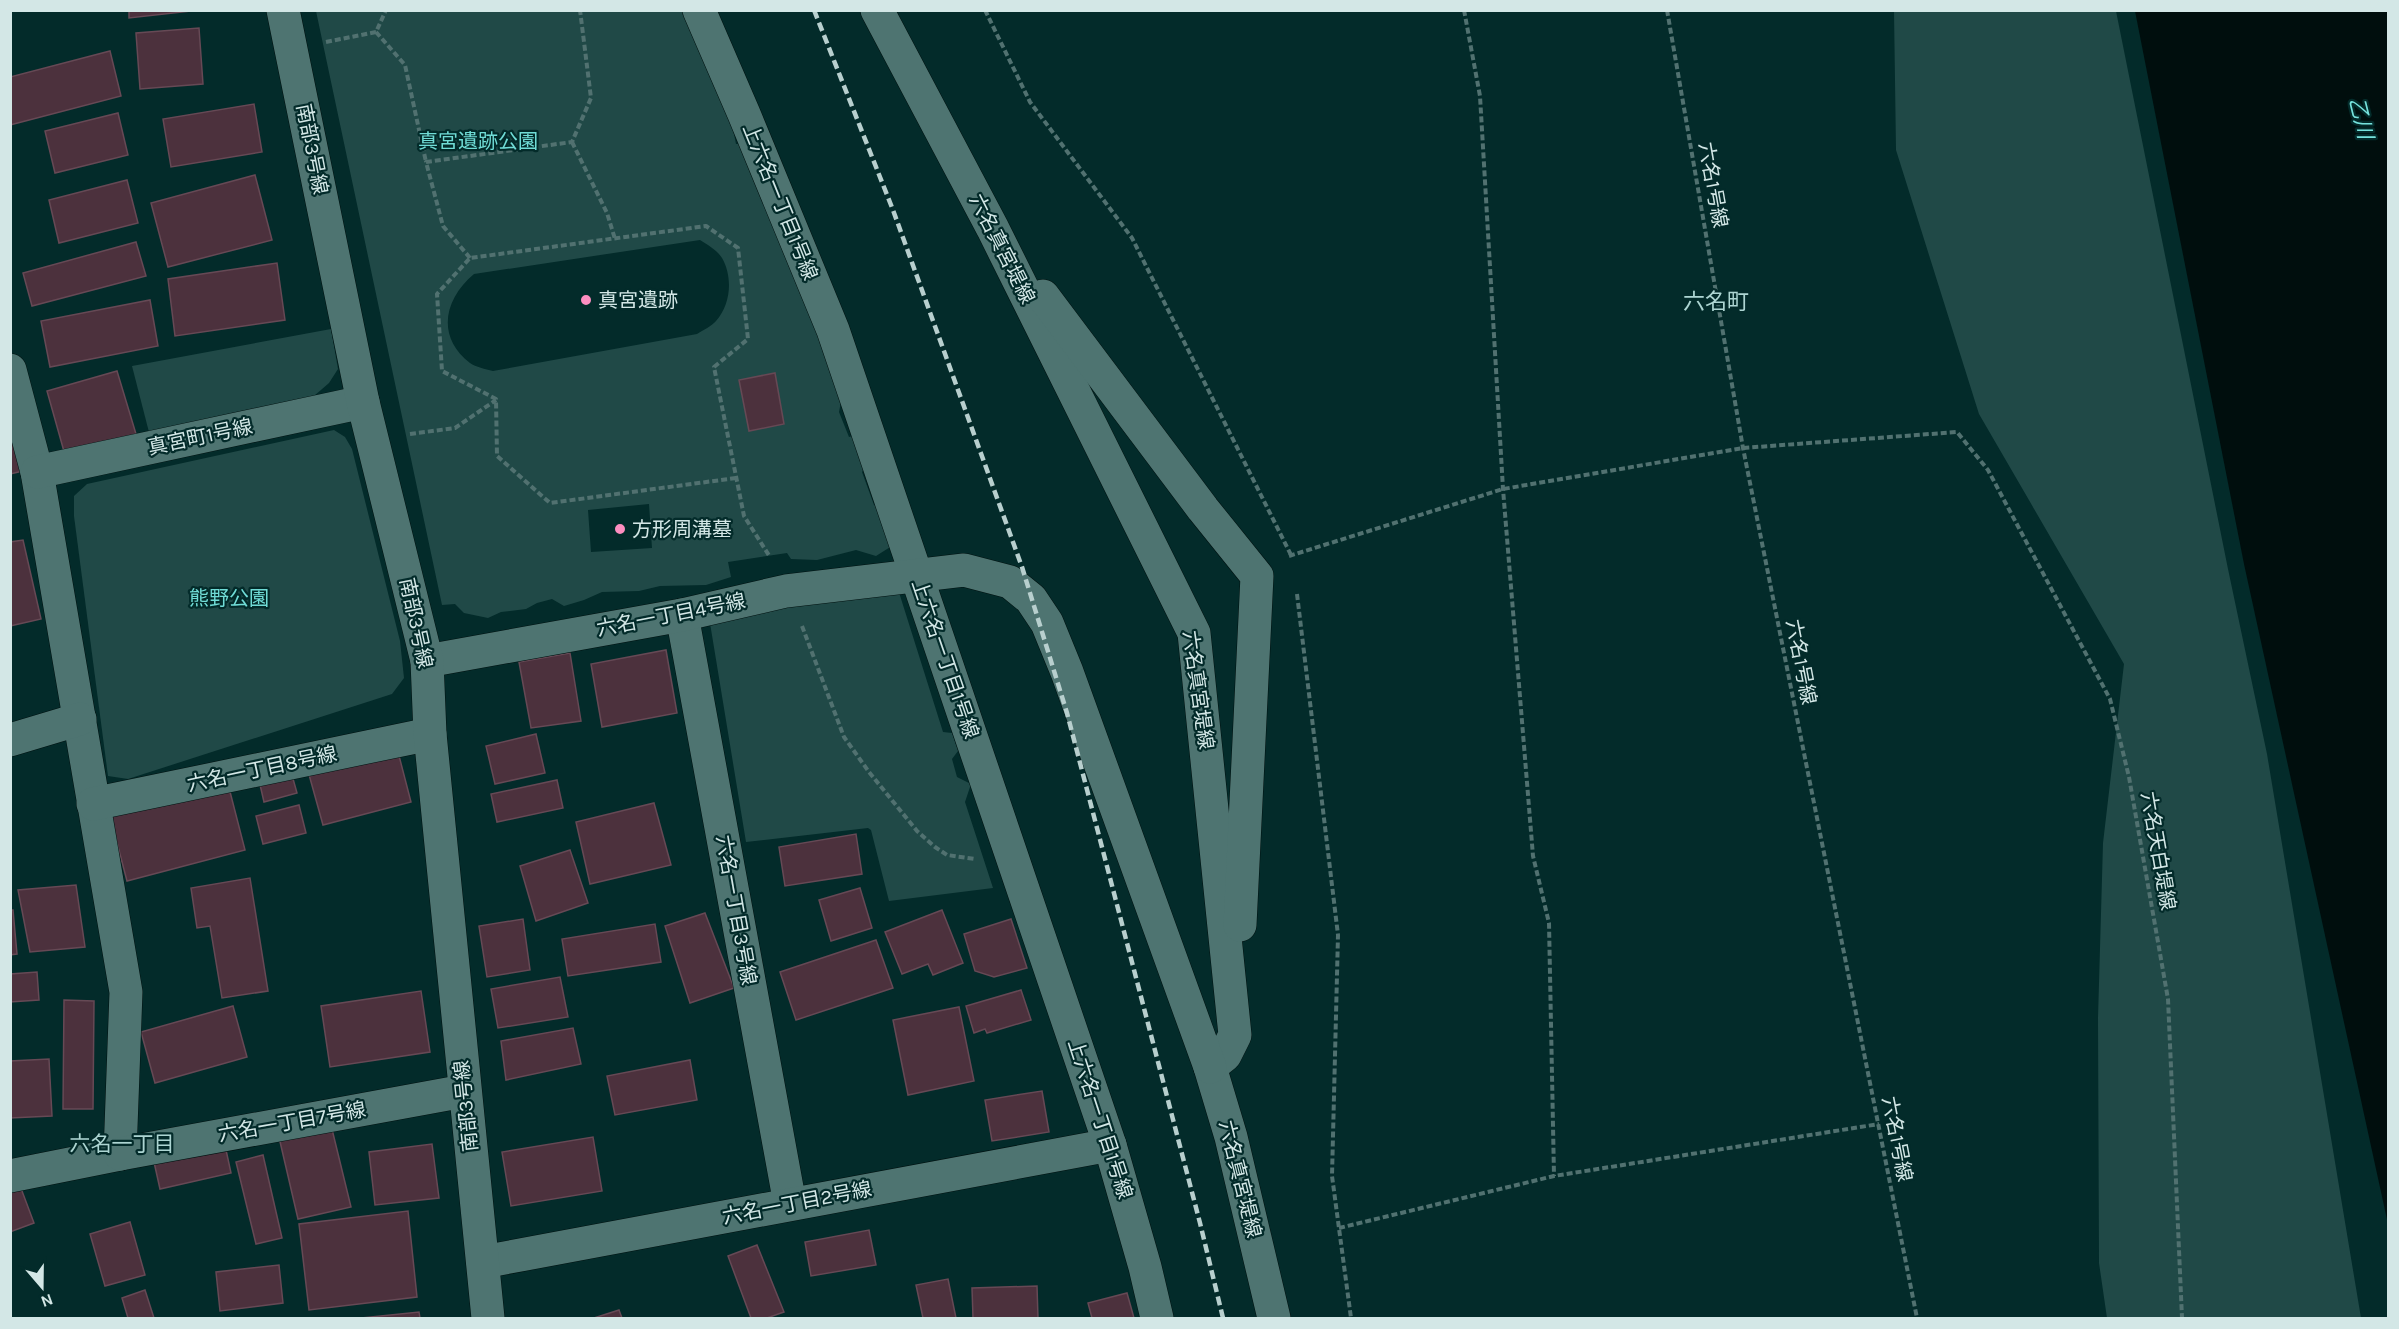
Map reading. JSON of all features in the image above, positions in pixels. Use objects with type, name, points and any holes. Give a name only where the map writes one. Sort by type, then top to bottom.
[{"type":"street","name":"南部3号線","points":[[283,10],[363,402],[427,661],[430,734],[488,1318]]},
{"type":"street","name":"上六名一丁目1号線","points":[[699,10],[833,330],[1110,1145],[1146,1267],[1157,1318]]},
{"type":"street","name":"六名真宮堤線","points":[[876,10],[993,229],[1194,633],[1235,1035]]},
{"type":"street","points":[[993,229],[1203,509],[1257,576],[1235,1035],[1226,1055],[1210,1067]]},
{"type":"street","points":[[10,370],[37,472],[126,992],[120,1154]]},
{"type":"street","name":"真宮町1号線","points":[[37,472],[363,402]]},
{"type":"street","name":"六名真宮堤線","points":[[916,574],[964,570],[1010,582],[1031,599],[1047,623],[1071,683],[1210,1067],[1231,1137],[1274,1318]]},
{"type":"street","name":"六名一丁目4号線","points":[[427,661],[682,615],[786,591],[916,574]]},
{"type":"street","name":"六名一丁目3号線","points":[[682,615],[790,1204]]},
{"type":"street","points":[[10,740],[80,718]]},
{"type":"street","name":"六名一丁目8号線","points":[[93,804],[430,734]]},
{"type":"street","name":"六名一丁目7号線","points":[[10,1176],[464,1091]]},
{"type":"street","name":"六名一丁目2号線","points":[[483,1262],[1110,1145]]},
{"type":"path","points":[[376,32],[386,10]]},
{"type":"path","points":[[580,10],[591,98],[572,142],[607,213],[615,239]]},
{"type":"path","points":[[1464,10],[1480,96],[1503,489],[1533,856],[1549,923],[1554,1176]]},
{"type":"path","name":"六名1号線","points":[[1667,10],[1743,448],[1917,1318]]},
{"type":"path","points":[[291,50],[376,32]]},
{"type":"path","points":[[376,32],[405,65],[426,162],[443,226],[470,258]]},
{"type":"path","points":[[426,162],[572,142]]},
{"type":"path","points":[[496,399],[442,371],[437,294],[470,258],[706,226],[738,248],[748,339],[714,367],[744,516],[769,556],[786,591],[795,602],[806,638],[844,737],[917,831],[947,855],[983,858],[1011,852]]},
{"type":"path","points":[[496,399],[497,456],[550,503],[736,478]]},
{"type":"path","points":[[372,439],[455,428],[496,399]]},
{"type":"path","name":"六名天白堤線","points":[[1743,448],[1957,432],[1988,470],[2110,699],[2130,777],[2168,999],[2182,1318]]},
{"type":"path","points":[[1292,555],[1503,489],[1743,448]]},
{"type":"path","points":[[1339,1228],[1554,1176],[1880,1124]]},
{"type":"green space","name":"真宮遺跡公園","points":[[316,11],[690,11],[719,98],[727,99],[736,144],[745,144],[843,391],[839,412],[849,437],[860,434],[868,460],[862,472],[874,505],[887,510],[895,544],[876,556],[856,550],[817,560],[791,559],[787,553],[728,562],[731,577],[706,585],[660,586],[639,591],[602,592],[564,606],[552,599],[526,609],[501,612],[488,618],[464,613],[455,604],[442,605]],"holes":[[[700,240],[722,258],[728,273],[729,290],[725,307],[716,321],[697,334],[493,371],[470,363],[459,353],[452,342],[448,330],[451,306],[456,295],[474,274]],[[775,373],[784,424],[749,431],[740,380]],[[649,504],[652,548],[591,552],[588,510]]]},
{"type":"green space","points":[[1894,11],[2116,11],[2267,754],[2361,1318],[2107,1318],[2099,1263],[2098,1018],[2103,843],[2124,664],[1979,414],[1896,150]]},
{"type":"green space","points":[[331,329],[338,369],[329,383],[314,396],[151,440],[132,366]]},
{"type":"green space","name":"熊野公園","points":[[334,430],[345,437],[352,449],[400,641],[404,678],[392,694],[128,779],[108,776],[74,516],[74,496],[87,484]]},
{"type":"green space","points":[[897,586],[943,732],[952,733],[958,751],[952,759],[957,777],[971,784],[965,802],[993,888],[889,901],[871,830],[868,828],[746,842],[709,617]]},
{"type":"water","name":"乙川","points":[[2135,11],[2388,11],[2388,1224],[2244,564]]},
{"type":"building","points":[[129,10],[200,10],[129,18]]},
{"type":"building","points":[[199,28],[203,84],[140,89],[136,33]]},
{"type":"building","points":[[110,51],[121,96],[10,125],[10,77]]},
{"type":"building","points":[[254,104],[262,152],[171,167],[163,119]]},
{"type":"building","points":[[118,113],[128,155],[55,173],[45,131]]},
{"type":"building","points":[[255,175],[272,240],[168,267],[151,203]]},
{"type":"building","points":[[127,180],[138,223],[59,243],[49,200]]},
{"type":"building","points":[[136,242],[146,276],[32,306],[23,273]]},
{"type":"building","points":[[277,263],[285,320],[175,336],[168,279]]},
{"type":"building","points":[[150,300],[158,346],[50,367],[41,321]]},
{"type":"building","points":[[117,371],[136,434],[65,455],[47,391]]},
{"type":"building","points":[[775,373],[784,424],[749,431],[739,380]]},
{"type":"building","points":[[10,426],[23,471],[10,474]]},
{"type":"building","points":[[23,540],[41,619],[10,626],[10,542]]},
{"type":"building","points":[[666,650],[677,713],[602,727],[591,664]]},
{"type":"building","points":[[570,653],[581,721],[531,728],[519,662]]},
{"type":"building","points":[[536,734],[545,773],[495,784],[486,746]]},
{"type":"building","points":[[397,748],[411,802],[323,825],[308,771]]},
{"type":"building","points":[[290,768],[297,793],[264,802],[258,776]]},
{"type":"building","points":[[227,780],[245,850],[127,881],[109,812]]},
{"type":"building","points":[[557,780],[563,808],[497,822],[491,794]]},
{"type":"building","points":[[654,803],[671,865],[590,884],[576,822]]},
{"type":"building","points":[[299,805],[306,833],[263,844],[256,816]]},
{"type":"building","points":[[856,834],[862,874],[785,886],[779,847]]},
{"type":"building","points":[[570,850],[588,903],[536,921],[520,866]]},
{"type":"building","points":[[250,878],[268,991],[222,998],[210,926],[197,928],[191,888]]},
{"type":"building","points":[[76,885],[85,947],[30,952],[18,890]]},
{"type":"building","points":[[860,888],[872,928],[831,941],[819,900]]},
{"type":"building","points":[[10,910],[13,910],[17,954],[10,955]]},
{"type":"building","points":[[942,910],[963,963],[933,975],[928,964],[902,974],[885,932]]},
{"type":"building","points":[[705,913],[734,988],[690,1003],[665,926]]},
{"type":"building","points":[[523,919],[530,970],[487,977],[479,926]]},
{"type":"building","points":[[1011,919],[1027,968],[994,977],[975,971],[964,934]]},
{"type":"building","points":[[655,924],[661,962],[568,976],[562,939]]},
{"type":"building","points":[[876,940],[893,988],[796,1020],[780,972]]},
{"type":"building","points":[[37,972],[39,1000],[10,1002],[10,974]]},
{"type":"building","points":[[560,977],[568,1017],[498,1028],[491,989]]},
{"type":"building","points":[[1021,990],[1031,1020],[987,1033],[985,1029],[974,1033],[966,1006]]},
{"type":"building","points":[[421,991],[430,1052],[330,1067],[321,1006]]},
{"type":"building","points":[[64,1000],[94,1001],[93,1109],[63,1109]]},
{"type":"building","points":[[233,1006],[247,1057],[155,1083],[141,1032]]},
{"type":"building","points":[[959,1007],[974,1081],[908,1095],[893,1020]]},
{"type":"building","points":[[573,1028],[581,1064],[506,1080],[501,1041]]},
{"type":"building","points":[[49,1059],[52,1116],[10,1118],[10,1061]]},
{"type":"building","points":[[690,1060],[697,1100],[615,1115],[607,1076]]},
{"type":"building","points":[[1042,1091],[1049,1132],[992,1141],[985,1100]]},
{"type":"building","points":[[330,1121],[351,1207],[298,1219],[278,1133]]},
{"type":"building","points":[[223,1136],[231,1173],[160,1189],[152,1153]]},
{"type":"building","points":[[593,1137],[602,1191],[511,1206],[502,1152]]},
{"type":"building","points":[[432,1144],[439,1198],[375,1205],[369,1152]]},
{"type":"building","points":[[263,1155],[282,1238],[256,1244],[236,1162]]},
{"type":"building","points":[[19,1183],[34,1223],[10,1232],[10,1186]]},
{"type":"building","points":[[408,1211],[417,1297],[309,1310],[299,1224]]},
{"type":"building","points":[[130,1222],[145,1275],[105,1286],[90,1234]]},
{"type":"building","points":[[869,1230],[876,1265],[811,1276],[805,1242]]},
{"type":"building","points":[[757,1245],[784,1312],[767,1318],[751,1318],[728,1256]]},
{"type":"building","points":[[279,1265],[283,1303],[220,1311],[216,1272]]},
{"type":"building","points":[[948,1279],[956,1318],[923,1318],[916,1285]]},
{"type":"building","points":[[1037,1286],[1038,1318],[973,1318],[972,1288]]},
{"type":"building","points":[[145,1290],[154,1318],[128,1318],[122,1298]]},
{"type":"building","points":[[1127,1293],[1134,1318],[1092,1318],[1088,1303]]},
{"type":"building","points":[[619,1310],[622,1318],[594,1318]]},
{"type":"building","points":[[419,1312],[420,1318],[361,1318]]},
{"type":"railway","points":[[814,10],[893,210],[1022,567],[1067,713],[1223,1318]]},
{"type":"place","name":"真宮遺跡","points":[[586,300]]},
{"type":"place","name":"方形周溝墓","points":[[620,529]]},
{"type":"district","name":"六名町","points":[[1716,302]]},
{"type":"district","name":"六名一丁目","points":[[122,1144]]}]
